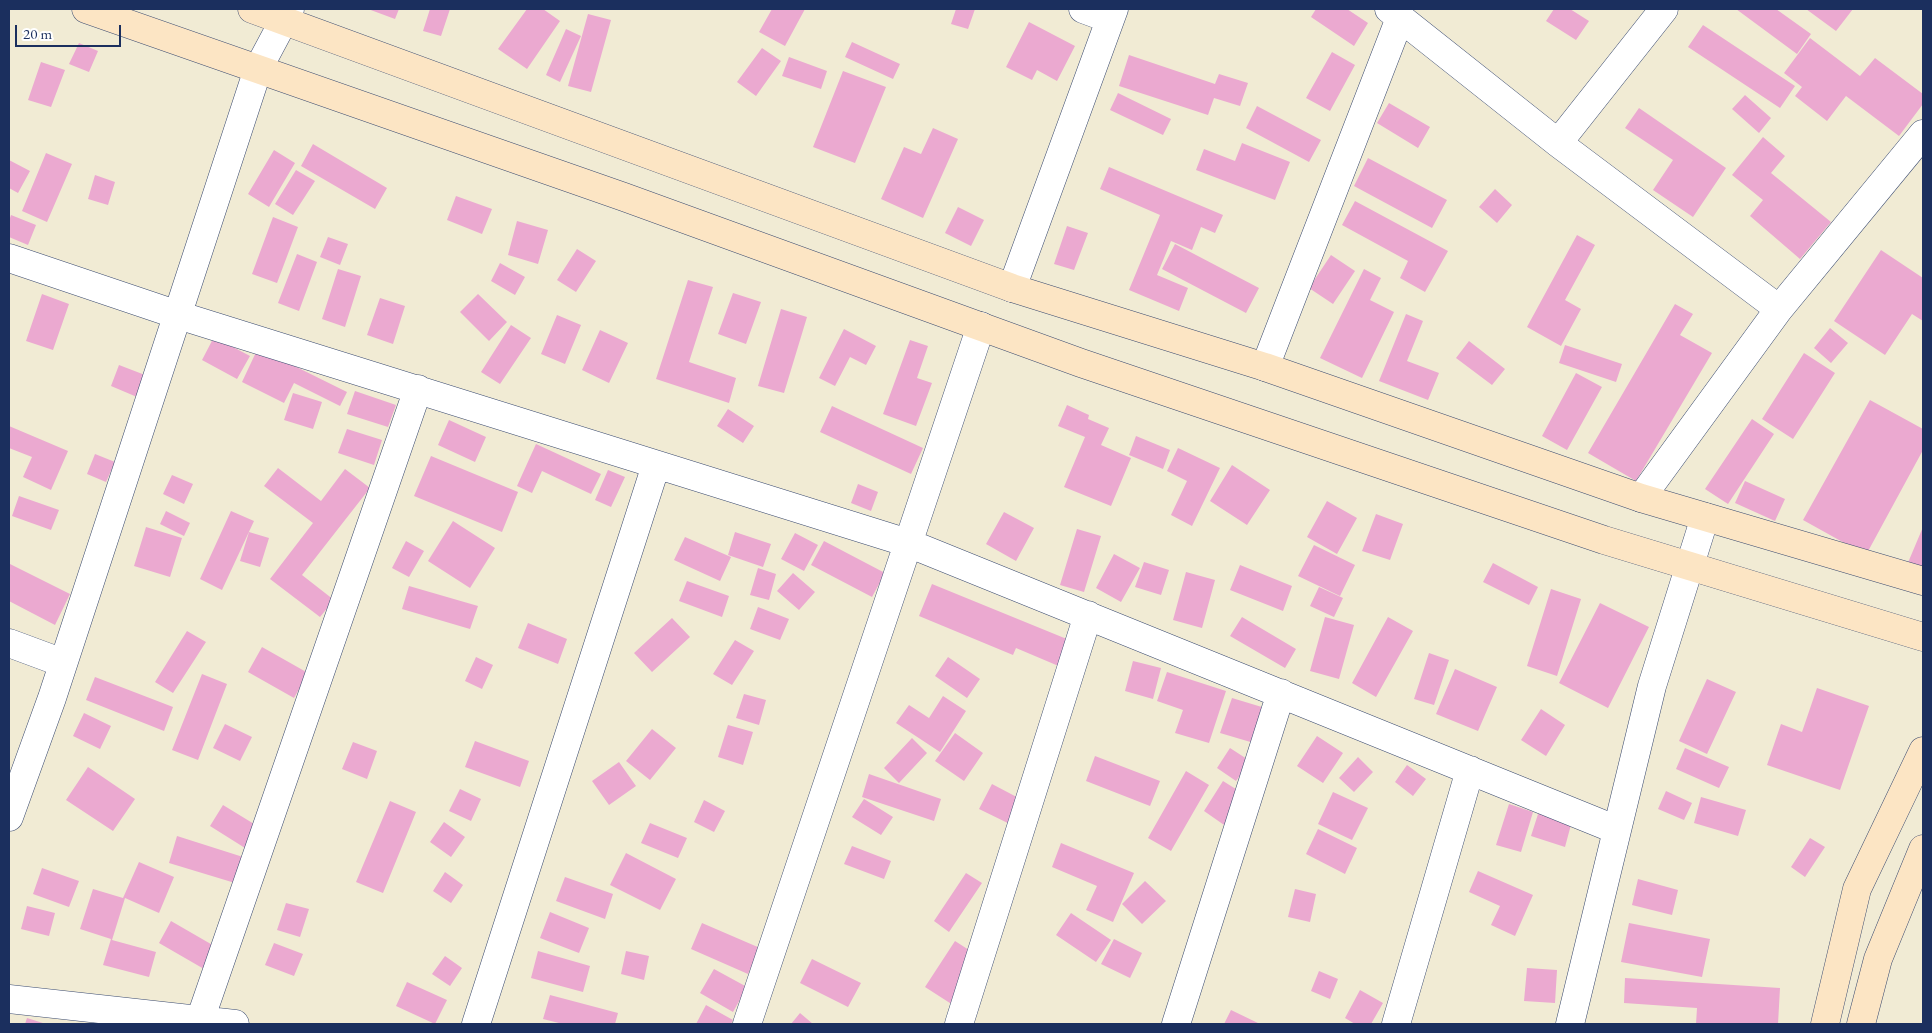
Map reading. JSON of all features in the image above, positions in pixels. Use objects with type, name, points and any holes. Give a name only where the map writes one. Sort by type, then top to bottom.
[{"type":"street","points":[[86,9],[624,197],[1081,363],[1576,530],[1923,637]]},
{"type":"street","points":[[252,9],[288,15],[1012,288],[1265,367],[1641,498],[1923,581]]},
{"type":"street","points":[[1012,288],[1112,14],[1083,9]]},
{"type":"street","points":[[1558,143],[1664,9]]},
{"type":"street","points":[[1265,367],[1395,14],[1558,143],[1779,310]]},
{"type":"street","points":[[9,817],[64,663],[258,69],[288,15]]},
{"type":"street","points":[[1641,498],[1779,310],[1923,134]]},
{"type":"street","points":[[9,258],[178,315],[908,543],[1617,830]]},
{"type":"street","points":[[747,1024],[981,326]]},
{"type":"street","points":[[200,1020],[418,389]]},
{"type":"street","points":[[476,1024],[656,465]]},
{"type":"street","points":[[1570,1024],[1652,686],[1705,518]]},
{"type":"street","points":[[960,1024],[1088,615]]},
{"type":"street","points":[[9,643],[64,663]]},
{"type":"street","points":[[1176,1024],[1280,693]]},
{"type":"street","points":[[1825,1024],[1857,889],[1923,751]]},
{"type":"street","points":[[1396,1024],[1470,770]]},
{"type":"street","points":[[1861,1024],[1878,960],[1923,848]]},
{"type":"street","points":[[9,999],[235,1024]]},
{"type":"building","points":[[368,9],[399,9],[395,19]]},
{"type":"building","points":[[430,9],[450,9],[441,36],[423,31]]},
{"type":"building","points":[[527,9],[543,9],[560,21],[527,69],[498,49]]},
{"type":"building","points":[[772,9],[805,9],[785,46],[759,32]]},
{"type":"building","points":[[956,9],[975,9],[968,29],[951,24]]},
{"type":"building","points":[[1316,9],[1347,9],[1368,23],[1354,46],[1311,17]]},
{"type":"building","points":[[1554,9],[1570,9],[1589,21],[1576,40],[1546,21]]},
{"type":"building","points":[[1736,9],[1776,9],[1811,34],[1797,54]]},
{"type":"building","points":[[1806,9],[1853,9],[1836,31]]},
{"type":"building","points":[[588,14],[611,20],[591,92],[568,86]]},
{"type":"building","points":[[1029,22],[1075,46],[1057,81],[1037,70],[1032,80],[1006,67]]},
{"type":"building","points":[[1703,25],[1795,86],[1780,108],[1688,47]]},
{"type":"building","points":[[566,29],[581,36],[560,82],[546,75]]},
{"type":"building","points":[[1810,38],[1860,76],[1875,58],[1923,94],[1923,104],[1899,136],[1846,96],[1827,121],[1795,96],[1802,87],[1784,73]]},
{"type":"building","points":[[852,42],[900,64],[893,79],[845,57]]},
{"type":"building","points":[[79,43],[98,51],[89,72],[69,64]]},
{"type":"building","points":[[762,48],[781,61],[756,96],[737,82]]},
{"type":"building","points":[[1332,52],[1355,65],[1330,111],[1306,98]]},
{"type":"building","points":[[1129,55],[1215,84],[1219,74],[1248,83],[1240,106],[1214,98],[1208,115],[1119,86]]},
{"type":"building","points":[[789,57],[827,71],[821,89],[782,76]]},
{"type":"building","points":[[41,62],[65,70],[51,107],[28,100]]},
{"type":"building","points":[[843,71],[886,87],[855,163],[813,147]]},
{"type":"building","points":[[1118,93],[1171,119],[1163,135],[1110,110]]},
{"type":"building","points":[[1745,95],[1771,118],[1759,133],[1732,109]]},
{"type":"building","points":[[1389,103],[1430,127],[1418,148],[1377,123]]},
{"type":"building","points":[[1257,106],[1321,140],[1309,162],[1246,128]]},
{"type":"building","points":[[1639,108],[1726,168],[1693,217],[1653,190],[1673,160],[1625,128]]},
{"type":"building","points":[[933,128],[958,139],[923,218],[881,199],[904,147],[921,154]]},
{"type":"building","points":[[1763,137],[1785,156],[1771,173],[1831,222],[1800,259],[1750,216],[1763,200],[1732,175]]},
{"type":"building","points":[[1242,143],[1290,162],[1275,200],[1196,170],[1204,149],[1235,161]]},
{"type":"building","points":[[313,144],[387,188],[375,209],[301,166]]},
{"type":"building","points":[[274,150],[295,163],[269,207],[248,194]]},
{"type":"building","points":[[46,153],[72,164],[47,222],[22,211]]},
{"type":"building","points":[[1368,158],[1447,200],[1432,228],[1354,186]]},
{"type":"building","points":[[9,160],[30,171],[18,193],[9,188]]},
{"type":"building","points":[[1109,167],[1223,215],[1215,233],[1201,227],[1192,250],[1171,241],[1157,275],[1188,288],[1179,311],[1129,290],[1160,215],[1100,189]]},
{"type":"building","points":[[296,170],[315,181],[293,215],[275,204]]},
{"type":"building","points":[[95,175],[115,182],[108,205],[88,199]]},
{"type":"building","points":[[1495,189],[1512,205],[1497,223],[1479,207]]},
{"type":"building","points":[[456,196],[492,209],[482,234],[447,220]]},
{"type":"building","points":[[1355,201],[1448,251],[1425,292],[1400,278],[1408,261],[1342,225]]},
{"type":"building","points":[[958,207],[984,220],[971,246],[945,233]]},
{"type":"building","points":[[11,215],[36,225],[28,245],[9,237]]},
{"type":"building","points":[[273,217],[298,227],[277,283],[252,274]]},
{"type":"building","points":[[517,221],[548,230],[538,264],[508,255]]},
{"type":"building","points":[[1067,226],[1088,233],[1074,270],[1054,264]]},
{"type":"building","points":[[1577,235],[1595,245],[1565,300],[1581,309],[1561,346],[1527,327]]},
{"type":"building","points":[[328,237],[348,244],[340,265],[320,257]]},
{"type":"building","points":[[1175,244],[1259,288],[1246,313],[1162,269]]},
{"type":"building","points":[[577,249],[596,261],[576,292],[557,280]]},
{"type":"building","points":[[1881,250],[1923,278],[1923,321],[1912,314],[1885,355],[1834,321]]},
{"type":"building","points":[[297,254],[317,262],[299,311],[278,303]]},
{"type":"building","points":[[1331,255],[1355,271],[1333,304],[1309,288]]},
{"type":"building","points":[[500,263],[525,277],[515,295],[491,281]]},
{"type":"building","points":[[338,269],[361,276],[345,327],[322,319]]},
{"type":"building","points":[[1364,269],[1381,278],[1370,300],[1394,312],[1362,378],[1320,358]]},
{"type":"building","points":[[688,280],[713,287],[689,362],[736,378],[729,403],[656,379]]},
{"type":"building","points":[[733,293],[761,302],[746,344],[718,334]]},
{"type":"building","points":[[42,294],[69,304],[53,350],[26,341]]},
{"type":"building","points":[[478,294],[507,322],[489,341],[460,312]]},
{"type":"building","points":[[380,298],[405,306],[393,344],[367,335]]},
{"type":"building","points":[[1675,304],[1693,314],[1680,335],[1712,353],[1636,481],[1588,453]]},
{"type":"building","points":[[781,309],[807,317],[784,393],[758,386]]},
{"type":"building","points":[[1406,314],[1423,321],[1407,361],[1439,373],[1428,400],[1379,381]]},
{"type":"building","points":[[557,315],[581,325],[565,364],[541,354]]},
{"type":"building","points":[[511,325],[531,338],[500,384],[481,372]]},
{"type":"building","points":[[1830,328],[1848,343],[1831,363],[1814,348]]},
{"type":"building","points":[[844,329],[876,346],[866,365],[850,357],[835,386],[819,378]]},
{"type":"building","points":[[600,330],[628,343],[609,383],[582,370]]},
{"type":"building","points":[[214,337],[250,356],[237,379],[202,360]]},
{"type":"building","points":[[910,340],[928,346],[917,378],[932,383],[916,426],[883,414]]},
{"type":"building","points":[[1469,341],[1505,369],[1492,385],[1456,358]]},
{"type":"building","points":[[1565,345],[1622,364],[1616,382],[1559,363]]},
{"type":"building","points":[[258,348],[347,392],[340,406],[294,383],[284,403],[242,382]]},
{"type":"building","points":[[1804,353],[1835,373],[1793,439],[1762,419]]},
{"type":"building","points":[[119,365],[145,375],[137,397],[111,386]]},
{"type":"building","points":[[1576,373],[1602,387],[1567,450],[1542,436]]},
{"type":"building","points":[[355,391],[396,405],[388,427],[347,414]]},
{"type":"building","points":[[293,393],[322,402],[313,429],[284,420]]},
{"type":"building","points":[[1870,400],[1923,429],[1923,450],[1866,555],[1803,520]]},
{"type":"building","points":[[1067,405],[1089,415],[1088,419],[1109,428],[1101,445],[1131,458],[1111,506],[1064,487],[1085,437],[1058,426]]},
{"type":"building","points":[[832,406],[923,448],[911,474],[820,432]]},
{"type":"building","points":[[728,409],[754,426],[743,443],[717,426]]},
{"type":"building","points":[[1752,419],[1774,434],[1728,504],[1705,489]]},
{"type":"building","points":[[449,420],[486,437],[475,462],[438,445]]},
{"type":"building","points":[[9,426],[68,451],[51,490],[23,477],[32,457],[9,448]]},
{"type":"building","points":[[347,429],[382,440],[374,465],[338,453]]},
{"type":"building","points":[[1136,436],[1170,450],[1163,469],[1129,455]]},
{"type":"building","points":[[536,444],[601,474],[591,494],[542,471],[532,493],[517,486]]},
{"type":"building","points":[[1178,448],[1220,468],[1192,526],[1171,515],[1187,481],[1167,471]]},
{"type":"building","points":[[95,454],[115,462],[106,482],[87,474]]},
{"type":"building","points":[[431,456],[518,492],[502,532],[414,496]]},
{"type":"building","points":[[1232,465],[1270,490],[1247,525],[1210,501]]},
{"type":"building","points":[[278,468],[321,501],[345,469],[370,488],[302,575],[334,600],[320,617],[270,579],[313,523],[264,486]]},
{"type":"building","points":[[608,470],[625,477],[611,507],[595,500]]},
{"type":"building","points":[[172,475],[193,484],[184,504],[163,494]]},
{"type":"building","points":[[1745,481],[1785,499],[1775,521],[1735,503]]},
{"type":"building","points":[[858,484],[878,492],[871,511],[851,503]]},
{"type":"building","points":[[19,496],[59,510],[51,530],[12,516]]},
{"type":"building","points":[[1327,501],[1357,518],[1337,554],[1307,537]]},
{"type":"building","points":[[166,511],[190,523],[184,536],[160,524]]},
{"type":"building","points":[[231,511],[254,521],[222,590],[200,579]]},
{"type":"building","points":[[1004,512],[1034,528],[1016,561],[986,544]]},
{"type":"building","points":[[1376,514],[1403,524],[1390,560],[1362,551]]},
{"type":"building","points":[[453,521],[495,548],[470,588],[428,561]]},
{"type":"building","points":[[146,527],[182,538],[170,577],[134,566]]},
{"type":"building","points":[[1923,527],[1923,572],[1907,565]]},
{"type":"building","points":[[1077,529],[1101,536],[1084,592],[1060,585]]},
{"type":"building","points":[[249,532],[269,538],[260,567],[240,561]]},
{"type":"building","points":[[735,532],[771,544],[763,567],[728,555]]},
{"type":"building","points":[[795,533],[818,545],[804,571],[781,559]]},
{"type":"building","points":[[685,537],[731,557],[720,581],[674,560]]},
{"type":"building","points":[[406,541],[424,551],[409,577],[392,568]]},
{"type":"building","points":[[824,541],[885,573],[872,597],[811,565]]},
{"type":"building","points":[[1314,545],[1355,565],[1340,596],[1298,576]]},
{"type":"building","points":[[1114,554],[1140,568],[1121,602],[1096,588]]},
{"type":"building","points":[[1144,562],[1169,570],[1161,595],[1135,587]]},
{"type":"building","points":[[1493,563],[1538,587],[1529,605],[1483,582]]},
{"type":"building","points":[[10,564],[70,594],[55,625],[9,601]]},
{"type":"building","points":[[1240,565],[1292,586],[1283,611],[1230,590]]},
{"type":"building","points":[[758,568],[776,574],[769,600],[750,595]]},
{"type":"building","points":[[1186,572],[1215,580],[1202,628],[1173,620]]},
{"type":"building","points":[[793,573],[815,592],[799,610],[777,591]]},
{"type":"building","points":[[687,581],[729,596],[722,617],[679,601]]},
{"type":"building","points":[[932,584],[1079,644],[1068,670],[1016,648],[1013,655],[919,616]]},
{"type":"building","points":[[409,586],[478,606],[470,629],[402,609]]},
{"type":"building","points":[[1319,587],[1343,598],[1334,617],[1310,606]]},
{"type":"building","points":[[1551,589],[1581,599],[1557,676],[1527,666]]},
{"type":"building","points":[[1600,603],[1649,627],[1608,708],[1559,683]]},
{"type":"building","points":[[758,607],[789,619],[780,640],[750,629]]},
{"type":"building","points":[[1242,617],[1296,649],[1285,668],[1230,636]]},
{"type":"building","points":[[1325,617],[1354,625],[1339,679],[1310,671]]},
{"type":"building","points":[[1388,617],[1413,631],[1376,697],[1352,683]]},
{"type":"building","points":[[672,618],[690,637],[652,672],[634,653]]},
{"type":"building","points":[[528,623],[567,639],[558,664],[518,648]]},
{"type":"building","points":[[187,631],[206,642],[173,693],[155,682]]},
{"type":"building","points":[[735,640],[754,651],[732,685],[713,674]]},
{"type":"building","points":[[262,647],[308,673],[294,698],[248,672]]},
{"type":"building","points":[[1429,653],[1449,660],[1434,705],[1414,699]]},
{"type":"building","points":[[476,657],[493,665],[482,689],[465,681]]},
{"type":"building","points":[[948,657],[980,679],[967,698],[935,676]]},
{"type":"building","points":[[1133,661],[1161,668],[1153,699],[1125,691]]},
{"type":"building","points":[[1455,669],[1497,687],[1478,731],[1436,714]]},
{"type":"building","points":[[1167,672],[1226,691],[1209,743],[1175,733],[1183,710],[1157,701]]},
{"type":"building","points":[[202,674],[227,684],[198,760],[172,750]]},
{"type":"building","points":[[95,677],[173,707],[164,731],[86,700]]},
{"type":"building","points":[[1707,679],[1736,692],[1707,754],[1679,741]]},
{"type":"building","points":[[1817,688],[1869,706],[1840,790],[1767,765],[1781,724],[1802,732]]},
{"type":"building","points":[[744,694],[766,700],[759,725],[736,718]]},
{"type":"building","points":[[943,696],[966,711],[940,752],[896,723],[909,705],[929,718]]},
{"type":"building","points":[[1232,698],[1275,711],[1264,746],[1220,733]]},
{"type":"building","points":[[1541,709],[1565,725],[1546,756],[1521,740]]},
{"type":"building","points":[[84,713],[111,726],[100,749],[73,736]]},
{"type":"building","points":[[225,724],[252,737],[240,761],[213,748]]},
{"type":"building","points":[[728,725],[753,732],[743,765],[718,757]]},
{"type":"building","points":[[652,729],[676,748],[650,780],[626,761]]},
{"type":"building","points":[[955,733],[983,753],[964,781],[935,761]]},
{"type":"building","points":[[1317,736],[1343,753],[1323,783],[1297,766]]},
{"type":"building","points":[[912,738],[927,753],[899,783],[884,768]]},
{"type":"building","points":[[475,741],[529,761],[520,787],[465,767]]},
{"type":"building","points":[[353,742],[377,751],[367,779],[342,769]]},
{"type":"building","points":[[1230,748],[1250,761],[1236,781],[1217,768]]},
{"type":"building","points":[[1685,748],[1729,767],[1719,788],[1676,769]]},
{"type":"building","points":[[1095,756],[1160,781],[1150,806],[1086,781]]},
{"type":"building","points":[[1358,757],[1373,772],[1354,792],[1339,778]]},
{"type":"building","points":[[619,762],[636,786],[609,805],[592,781]]},
{"type":"building","points":[[1407,765],[1426,779],[1413,796],[1395,782]]},
{"type":"building","points":[[88,767],[135,799],[113,831],[66,800]]},
{"type":"building","points":[[1186,771],[1209,785],[1171,851],[1148,838]]},
{"type":"building","points":[[869,774],[941,799],[934,821],[862,797]]},
{"type":"building","points":[[1223,781],[1247,796],[1227,827],[1204,811]]},
{"type":"building","points":[[992,784],[1030,804],[1018,828],[979,809]]},
{"type":"building","points":[[460,789],[481,799],[471,821],[449,811]]},
{"type":"building","points":[[1666,791],[1692,803],[1684,820],[1658,809]]},
{"type":"building","points":[[1333,792],[1368,808],[1352,840],[1318,824]]},
{"type":"building","points":[[1701,797],[1746,810],[1738,836],[1694,823]]},
{"type":"building","points":[[864,799],[893,817],[881,835],[852,817]]},
{"type":"building","points":[[704,800],[725,811],[714,832],[694,822]]},
{"type":"building","points":[[390,801],[416,812],[383,893],[356,882]]},
{"type":"building","points":[[1509,804],[1533,812],[1521,852],[1496,845]]},
{"type":"building","points":[[223,805],[259,827],[245,848],[210,826]]},
{"type":"building","points":[[1539,811],[1572,821],[1565,847],[1531,836]]},
{"type":"building","points":[[444,822],[465,837],[451,857],[430,842]]},
{"type":"building","points":[[650,823],[687,838],[678,858],[641,843]]},
{"type":"building","points":[[1318,829],[1357,848],[1345,874],[1306,854]]},
{"type":"building","points":[[177,836],[243,857],[235,883],[169,863]]},
{"type":"building","points":[[1810,838],[1825,847],[1805,877],[1791,867]]},
{"type":"building","points":[[1061,843],[1134,873],[1113,922],[1086,910],[1097,886],[1052,867]]},
{"type":"building","points":[[852,846],[891,861],[884,879],[844,864]]},
{"type":"building","points":[[626,853],[676,879],[660,910],[610,885]]},
{"type":"building","points":[[139,862],[174,877],[159,913],[125,898],[112,940],[156,952],[149,977],[103,965],[111,939],[80,929],[93,889],[123,898]]},
{"type":"building","points":[[42,868],[79,881],[69,907],[33,894]]},
{"type":"building","points":[[1478,871],[1533,895],[1515,936],[1491,925],[1500,906],[1469,892]]},
{"type":"building","points":[[445,872],[463,885],[451,903],[433,891]]},
{"type":"building","points":[[966,873],[982,883],[949,932],[934,921]]},
{"type":"building","points":[[565,877],[613,894],[605,919],[556,901]]},
{"type":"building","points":[[1638,879],[1678,890],[1672,915],[1632,905]]},
{"type":"building","points":[[1145,881],[1166,901],[1142,924],[1122,904]]},
{"type":"building","points":[[1295,889],[1316,894],[1310,922],[1288,917]]},
{"type":"building","points":[[286,903],[309,909],[300,937],[277,930]]},
{"type":"building","points":[[27,906],[55,913],[49,936],[21,929]]},
{"type":"building","points":[[550,912],[589,928],[579,953],[540,938]]},
{"type":"building","points":[[1071,913],[1111,940],[1096,962],[1056,935]]},
{"type":"building","points":[[171,921],[216,947],[204,969],[159,943]]},
{"type":"building","points":[[702,923],[760,948],[748,974],[691,949]]},
{"type":"building","points":[[1629,923],[1710,939],[1702,977],[1621,962]]},
{"type":"building","points":[[1114,939],[1142,953],[1130,978],[1101,964]]},
{"type":"building","points":[[955,941],[983,959],[953,1005],[925,987]]},
{"type":"building","points":[[274,943],[303,954],[294,976],[265,965]]},
{"type":"building","points":[[538,951],[590,966],[583,992],[531,978]]},
{"type":"building","points":[[626,951],[649,956],[644,980],[621,974]]},
{"type":"building","points":[[445,956],[462,968],[450,986],[432,974]]},
{"type":"building","points":[[812,959],[861,983],[848,1007],[800,983]]},
{"type":"building","points":[[1527,968],[1557,970],[1555,1003],[1524,1001]]},
{"type":"building","points":[[714,969],[747,987],[733,1012],[700,993]]},
{"type":"building","points":[[1319,971],[1338,979],[1330,999],[1311,991]]},
{"type":"building","points":[[1625,978],[1780,988],[1778,1024],[1696,1024],[1697,1008],[1624,1003]]},
{"type":"building","points":[[407,982],[447,1000],[435,1024],[396,1006]]},
{"type":"building","points":[[1360,990],[1383,1003],[1371,1024],[1355,1024],[1345,1018]]},
{"type":"building","points":[[550,995],[618,1013],[615,1024],[563,1024],[543,1019]]},
{"type":"building","points":[[706,1005],[733,1020],[731,1024],[696,1024]]},
{"type":"building","points":[[1231,1010],[1260,1024],[1224,1024]]},
{"type":"building","points":[[800,1013],[813,1024],[791,1024]]},
{"type":"building","points":[[27,1018],[46,1024],[25,1024]]}]
